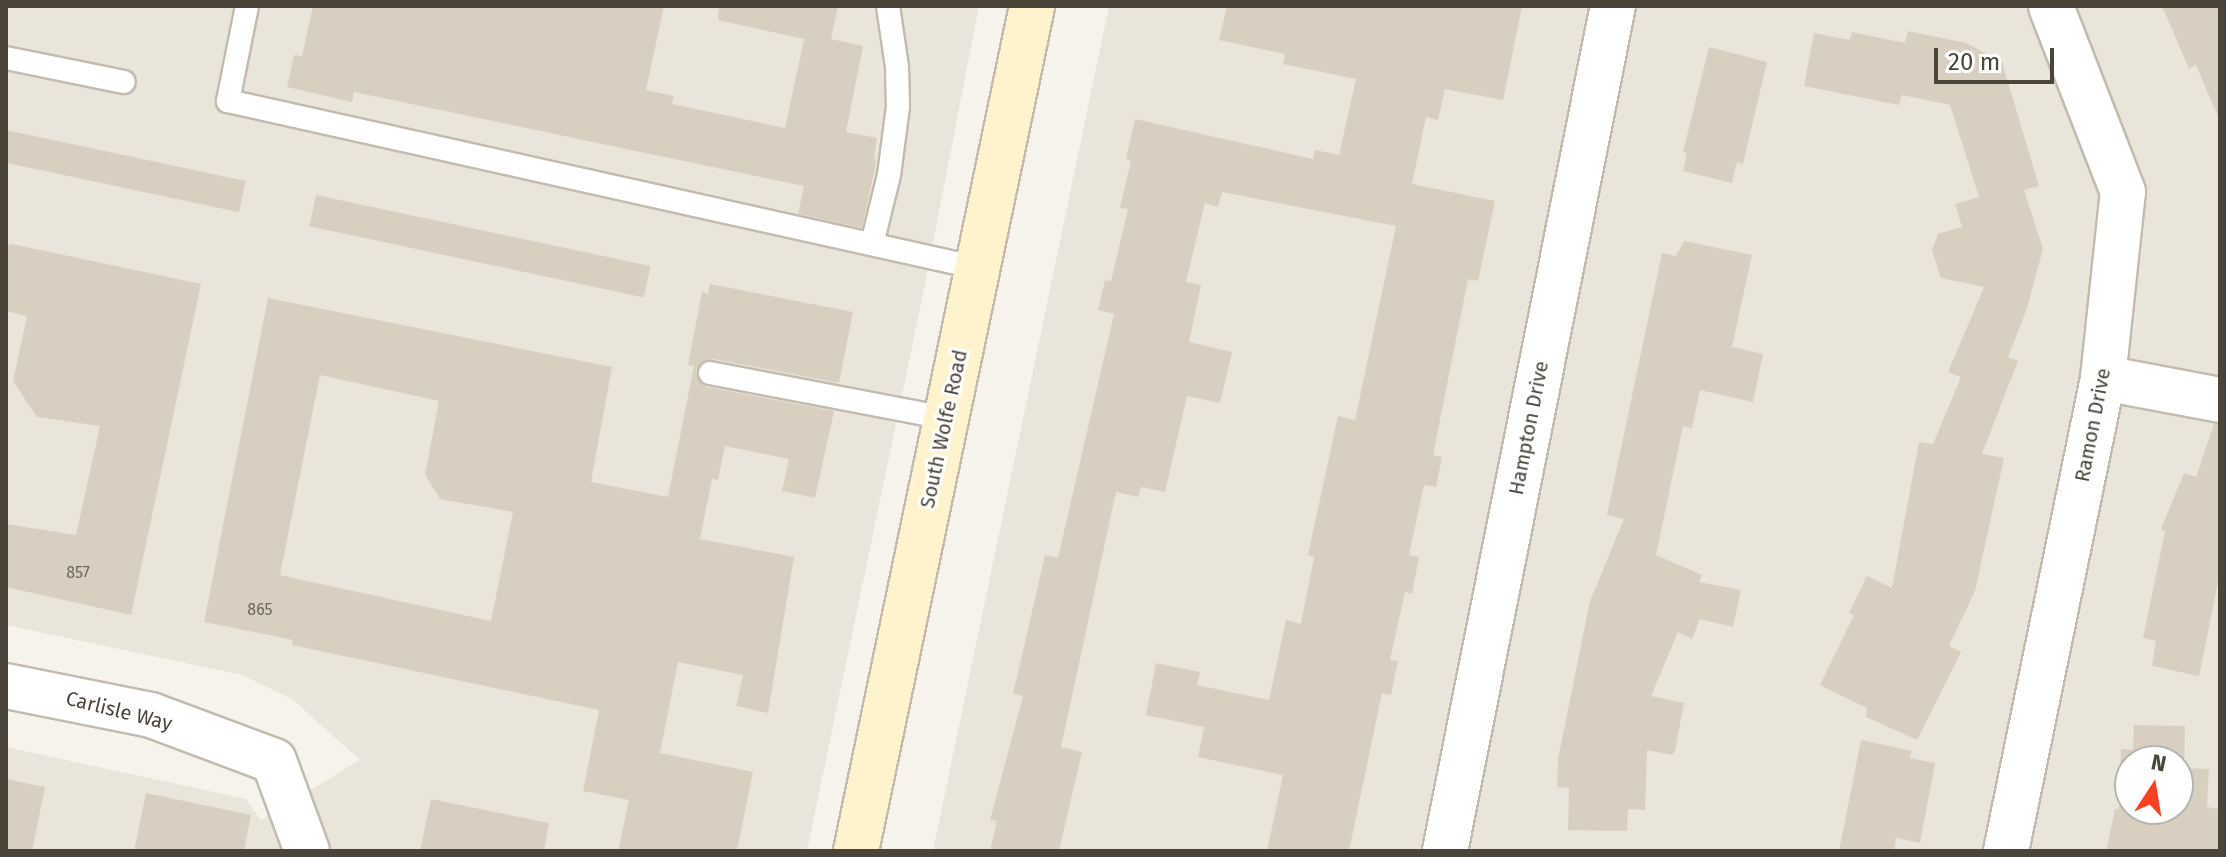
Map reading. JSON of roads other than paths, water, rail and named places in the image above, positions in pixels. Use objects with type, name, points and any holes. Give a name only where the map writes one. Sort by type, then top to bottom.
[{"type":"main road","name":"South Wolfe Road","points":[[856,851],[1032,6]]},
{"type":"street","name":"Hampton Drive","points":[[1445,851],[1613,6]]},
{"type":"street","name":"Ramon Drive","points":[[2006,851],[2103,378],[2123,192],[2051,6]]},
{"type":"street","points":[[2103,378],[2220,400]]},
{"type":"street","name":"Carlisle Way","points":[[6,686],[151,715],[274,761],[307,851]]},
{"type":"lane","points":[[247,6],[228,101],[978,268]]},
{"type":"lane","points":[[872,244],[889,175],[898,107],[897,67],[888,6]]},
{"type":"lane","points":[[6,58],[124,82]]},
{"type":"lane","points":[[710,373],[947,418]]}]
